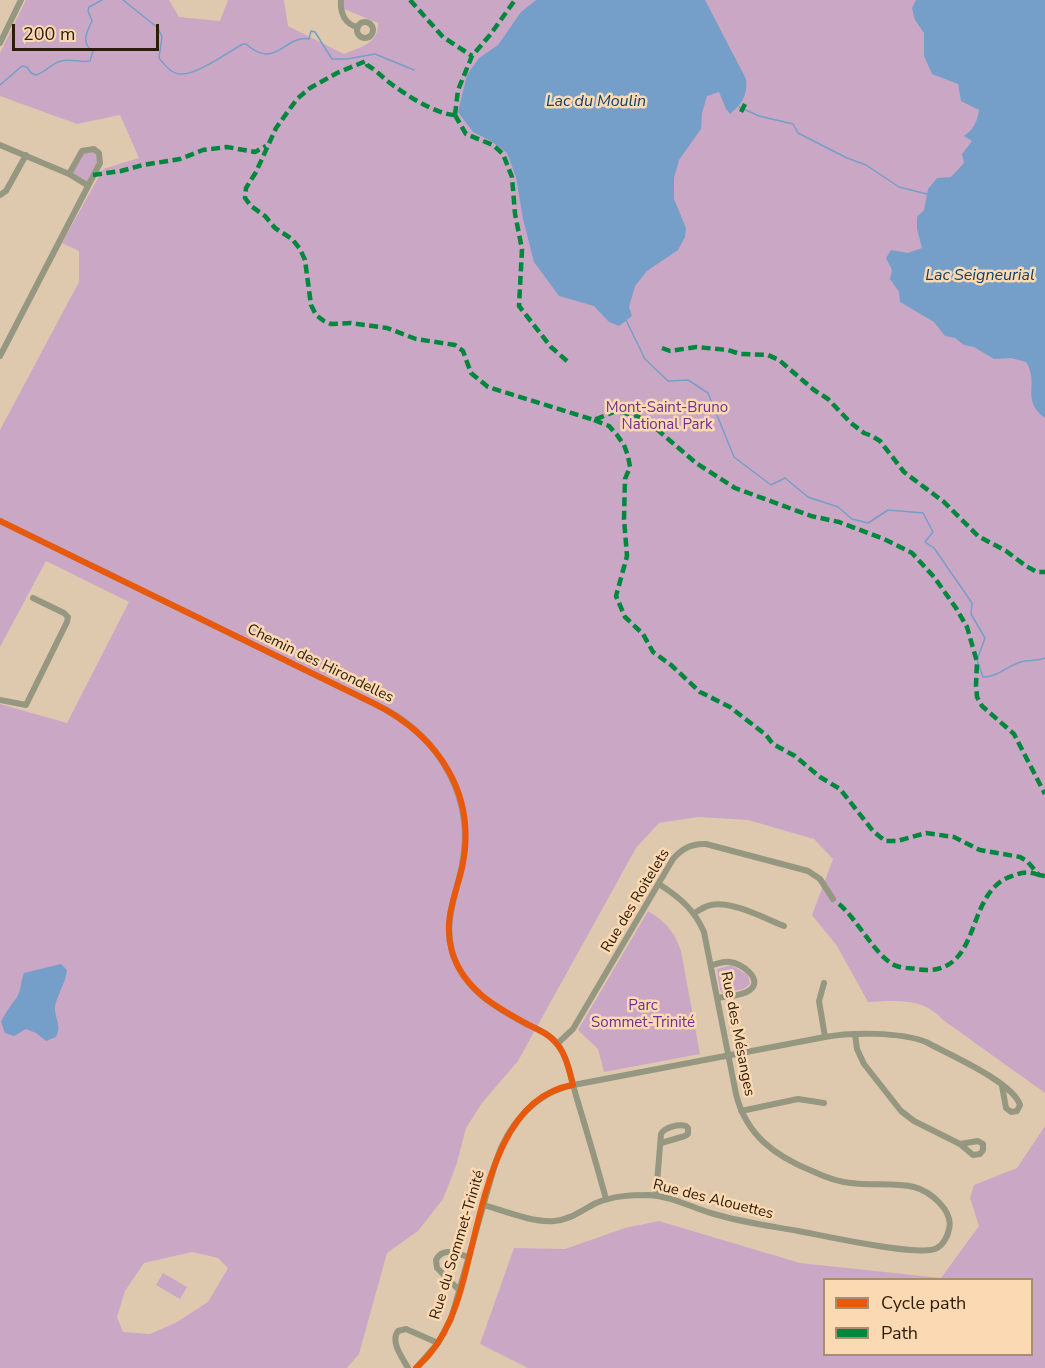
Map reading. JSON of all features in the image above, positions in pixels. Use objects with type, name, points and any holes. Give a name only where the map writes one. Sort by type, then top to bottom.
[{"type":"street","points":[[0,43],[21,0]]},
{"type":"street","points":[[341,0],[344,17],[352,26],[358,27]]},
{"type":"street","points":[[0,145],[69,174],[87,185]]},
{"type":"street","points":[[0,356],[100,163],[97,150],[82,151],[69,174]]},
{"type":"street","points":[[0,195],[6,191],[26,155]]},
{"type":"street","name":"Chemin des Hirondelles","points":[[0,521],[385,709],[416,730],[446,766],[458,792],[464,814],[463,860],[448,922],[450,945],[459,970],[480,996],[546,1034],[557,1044]]},
{"type":"street","points":[[0,700],[26,705],[67,622],[68,617],[64,613],[33,598]]},
{"type":"street","name":"Rue des Roitelets","points":[[557,1044],[573,1029],[679,852],[692,845],[704,843],[808,871],[820,879],[833,898]]},
{"type":"street","name":"Rue des Mésanges","points":[[659,884],[680,898],[694,914],[705,935],[736,1094],[741,1111],[753,1131],[763,1143],[790,1162],[831,1179],[846,1183],[911,1187],[931,1196],[941,1204],[950,1222],[949,1230],[941,1245]]},
{"type":"street","points":[[694,914],[710,905],[721,904],[784,926]]},
{"type":"street","points":[[712,965],[734,963],[750,973],[754,979],[749,991],[718,998]]},
{"type":"street","points":[[824,983],[819,1001],[825,1037]]},
{"type":"street","points":[[855,1034],[857,1049],[864,1064],[901,1112],[960,1144]]},
{"type":"street","name":"Rue du Sommet-Trinité","points":[[416,1368],[438,1343],[451,1319],[498,1155],[514,1124],[543,1098],[558,1089],[825,1037],[855,1034],[923,1041],[991,1076],[1002,1086]]},
{"type":"street","points":[[557,1044],[565,1059],[606,1199]]},
{"type":"street","points":[[741,1111],[798,1099],[824,1103]]},
{"type":"street","points":[[656,1196],[661,1143]]},
{"type":"street","name":"Rue des Alouettes","points":[[484,1205],[542,1221],[553,1221],[572,1216],[606,1199],[624,1195],[656,1196],[728,1218],[892,1247],[921,1251],[934,1250],[941,1245]]},
{"type":"street","points":[[460,1291],[437,1268],[436,1260],[439,1254],[446,1252],[470,1257]]},
{"type":"street","points":[[408,1368],[394,1342],[398,1331],[406,1329],[438,1343]]},
{"type":"green space","name":"Mont-Saint-Bruno National Park","points":[[26,0],[169,0],[179,17],[220,21],[228,0],[284,0],[288,26],[344,54],[372,40],[378,23],[344,9],[344,0],[1045,0],[1045,1093],[926,1007],[908,1002],[868,1002],[837,946],[812,915],[833,859],[814,839],[748,820],[698,817],[659,823],[636,848],[518,1061],[482,1103],[466,1128],[456,1166],[443,1199],[418,1231],[387,1253],[359,1354],[347,1368],[0,1368],[0,704],[67,723],[129,602],[46,561],[0,647],[0,430],[79,282],[79,251],[62,243],[103,169],[139,158],[120,115],[77,124],[0,96],[0,53]],"holes":[[[192,1252],[218,1258],[228,1268],[208,1302],[177,1322],[150,1334],[123,1332],[117,1317],[125,1291],[144,1263]]]},
{"type":"green space","points":[[94,149],[101,156],[87,185],[69,174],[79,155]]},
{"type":"green space","name":"Parc Sommet-Trinité","points":[[648,911],[668,927],[681,951],[700,1054],[604,1072],[598,1049],[578,1030]]},
{"type":"green space","points":[[731,965],[748,975],[750,984],[744,989],[722,993],[717,969]]},
{"type":"green space","points":[[1045,1126],[1045,1368],[528,1368],[480,1344],[514,1248],[565,1249],[625,1228],[659,1221],[800,1263],[941,1278],[979,1226],[970,1198],[974,1185],[1017,1168]]},
{"type":"green space","points":[[163,1273],[187,1287],[180,1299],[156,1285]]},
{"type":"water","name":"Lac du Moulin","points":[[536,0],[705,0],[746,79],[743,99],[730,114],[719,92],[707,96],[702,113],[701,129],[679,160],[674,178],[674,199],[686,228],[685,237],[678,250],[647,271],[635,286],[629,307],[632,316],[619,326],[609,322],[594,306],[559,296],[534,262],[523,219],[516,177],[507,153],[491,141],[473,132],[458,112],[467,75],[479,58],[498,45],[521,12]]},
{"type":"water","name":"Lac Seigneurial","points":[[916,0],[1045,0],[1045,418],[1033,405],[1030,370],[1026,362],[1011,358],[994,359],[974,347],[964,345],[955,338],[945,336],[934,322],[900,302],[899,292],[890,279],[892,270],[886,258],[891,250],[908,253],[922,248],[917,229],[917,217],[924,210],[928,189],[937,178],[951,177],[964,163],[962,154],[972,141],[964,136],[974,125],[979,110],[961,101],[958,84],[932,74],[924,56],[924,33],[915,20],[912,8]]},
{"type":"water","points":[[61,964],[67,970],[55,1004],[58,1026],[56,1037],[46,1041],[26,1029],[14,1036],[5,1033],[1,1022],[18,995],[24,973]]},
{"type":"waterway","points":[[0,85],[22,66],[27,67],[31,73],[36,75],[61,61],[90,61],[93,51],[87,45],[86,38],[92,21],[88,11],[89,7],[102,0]]},
{"type":"waterway","points":[[123,0],[158,28],[162,37],[159,58],[169,69],[178,74],[196,70],[243,44],[265,54],[273,53],[293,41],[309,39],[311,31],[315,32],[332,59],[375,54],[414,70]]},
{"type":"waterway","points":[[739,107],[759,116],[793,124],[798,133],[866,165],[899,187],[927,194]]},
{"type":"waterway","points":[[626,320],[645,359],[668,381],[688,380],[708,393],[734,457],[771,485],[785,478],[808,497],[838,507],[852,519],[868,523],[888,510],[923,513],[933,532],[925,542],[934,548],[972,603],[971,614],[985,638],[977,660],[983,677],[994,675],[1020,662],[1045,658]]},
{"type":"marked path","points":[[410,0],[443,37],[472,56]]},
{"type":"marked path","points":[[455,115],[458,90],[472,56],[515,0]]},
{"type":"marked path","points":[[455,115],[430,108],[412,98],[367,65],[366,61],[310,88],[297,99],[276,128],[246,188],[245,198],[275,228],[292,239],[300,249],[305,260],[311,305],[316,315],[331,324],[351,323],[387,328],[416,339],[455,345],[463,351],[471,373],[488,387],[594,420],[616,411],[637,416],[653,426],[696,463],[735,488],[811,516],[839,522],[884,539],[912,553],[934,577],[967,627],[977,662],[977,697],[982,706],[1014,734],[1045,794]]},
{"type":"marked path","points":[[741,112],[745,104]]},
{"type":"marked path","points":[[455,115],[466,134],[493,145],[503,154],[512,177],[515,214],[522,249],[519,306],[551,347],[567,361]]},
{"type":"marked path","points":[[93,175],[180,159],[203,150],[227,147],[255,152],[266,146]]},
{"type":"marked path","points":[[662,348],[670,351],[696,347],[728,350],[740,354],[768,355],[779,360],[828,399],[851,423],[880,441],[904,472],[944,502],[978,536],[1037,572],[1045,572]]},
{"type":"marked path","points":[[594,420],[609,426],[624,445],[628,456],[630,467],[625,479],[624,519],[627,556],[616,596],[625,617],[643,634],[653,652],[700,692],[730,707],[766,735],[773,744],[795,756],[820,777],[840,789],[873,831],[885,841],[897,841],[926,833],[954,837],[980,850],[1020,857],[1027,861],[1039,875],[1045,876]]},
{"type":"marked path","points":[[839,904],[880,953],[894,965],[916,969],[938,969],[953,961],[964,949],[978,915],[996,885],[1019,874],[1039,875]]},
{"type":"cycle path","points":[[0,521],[375,704],[397,717],[417,733],[434,750],[448,770],[458,792],[464,816],[465,841],[462,868],[449,919],[450,941],[457,965],[473,987],[483,996],[505,1012],[544,1032],[553,1040],[565,1057],[573,1085]]},
{"type":"cycle path","points":[[416,1368],[436,1346],[450,1320],[489,1183],[502,1148],[519,1118],[543,1097],[573,1085]]}]
